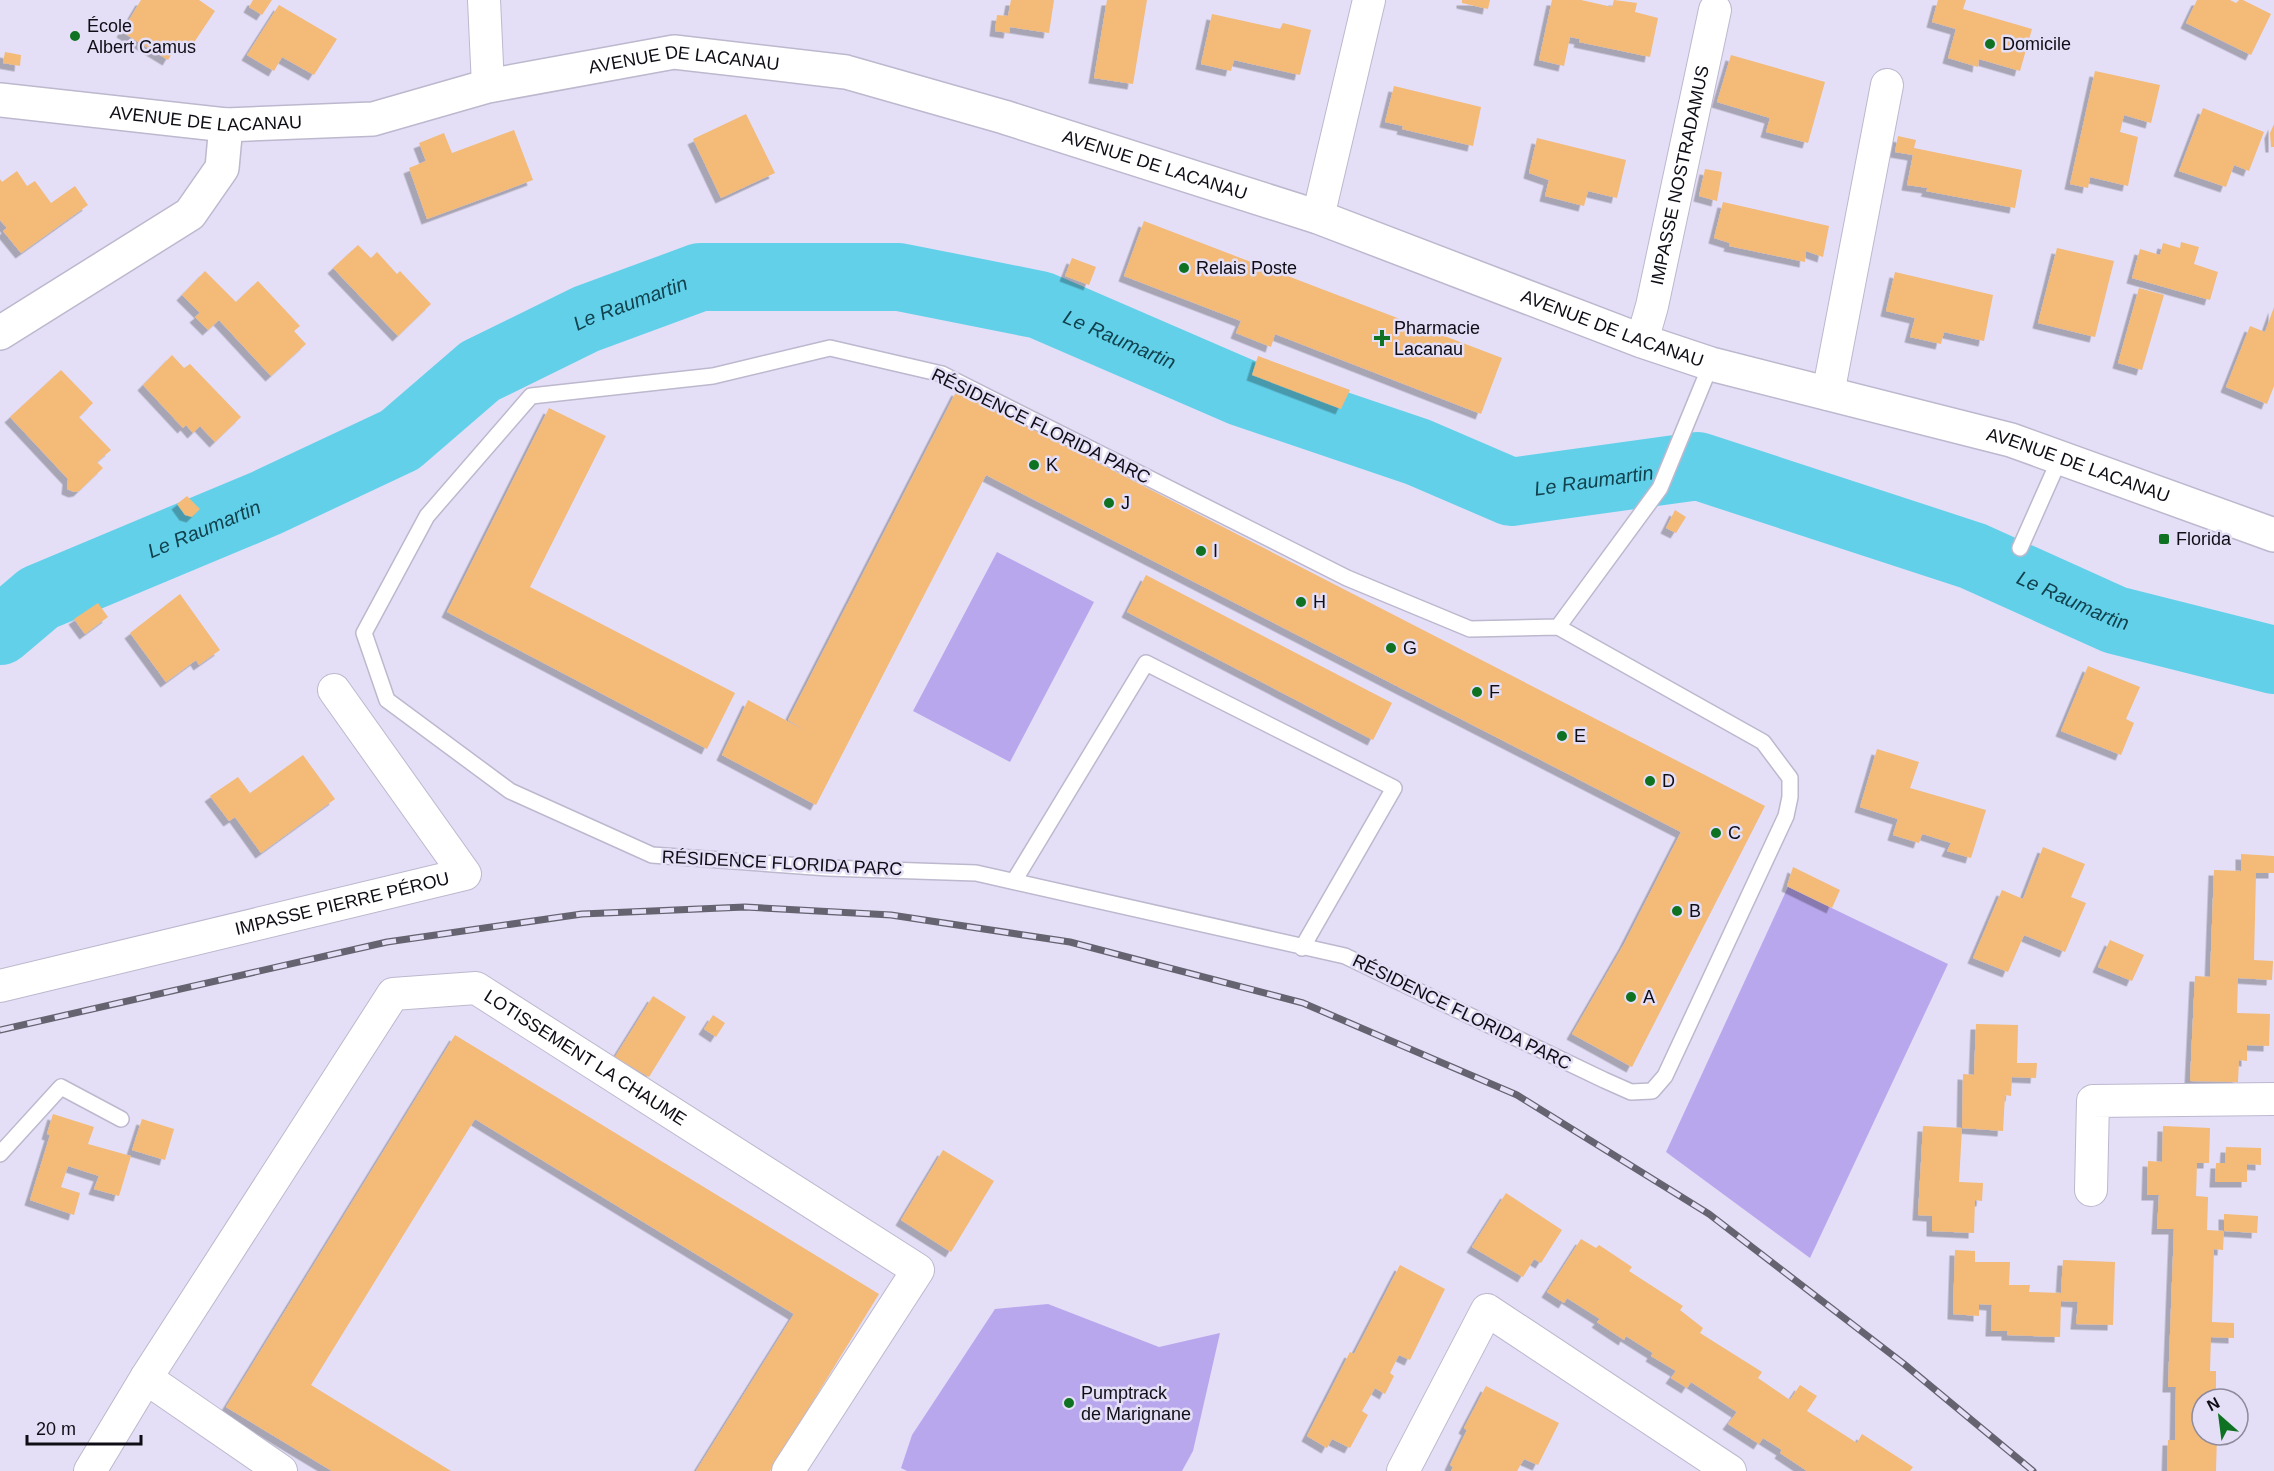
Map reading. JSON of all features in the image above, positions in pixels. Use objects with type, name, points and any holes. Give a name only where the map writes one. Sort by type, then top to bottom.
[{"type":"street","points":[[484,0],[488,86]]},
{"type":"street","points":[[1317,217],[1369,0]]},
{"type":"street","name":"IMPASSE NOSTRADAMUS","points":[[1642,341],[1652,306],[1715,10]]},
{"type":"street","name":"AVENUE DE LACANAU","points":[[0,100],[226,125],[373,119],[488,86],[674,52],[846,72],[1004,117],[1317,217],[1642,341],[1711,364],[2011,440],[2274,535]]},
{"type":"street","points":[[1828,394],[1887,85]]},
{"type":"street","points":[[0,333],[190,214],[222,168],[226,125]]},
{"type":"street","name":"IMPASSE PIERRE PÉROU","points":[[0,986],[465,874],[334,690]]},
{"type":"street","name":"LOTISSEMENT LA CHAUME","points":[[90,1471],[146,1378],[393,994],[476,988],[918,1270],[788,1471]]},
{"type":"street","points":[[2091,1190],[2093,1101],[2274,1099]]},
{"type":"street","points":[[1403,1471],[1487,1310],[1730,1471]]},
{"type":"street","points":[[146,1378],[281,1471]]},
{"type":"lane","name":"RÉSIDENCE FLORIDA PARC","points":[[830,348],[942,374],[1347,578],[1470,629],[1558,627],[1763,742],[1790,778],[1790,797],[1786,816],[1665,1076],[1652,1090],[1631,1092],[1345,956],[976,873],[828,868],[652,855],[510,791],[387,700],[364,633],[427,516],[531,396],[713,376],[830,348]]},
{"type":"lane","points":[[1558,627],[1660,488],[1711,364]]},
{"type":"lane","points":[[2020,548],[2061,458]]},
{"type":"lane","points":[[1014,881],[1146,663],[1394,788],[1302,948]]},
{"type":"lane","points":[[0,1154],[61,1087],[120,1119]]},
{"type":"shaded area","points":[[997,552],[1094,602],[1010,762],[913,711]]},
{"type":"shaded area","points":[[1788,887],[1948,964],[1810,1258],[1666,1152]]},
{"type":"shaded area","name":"Pumptrack de Marignane","points":[[1048,1304],[1159,1347],[1220,1333],[1193,1451],[1182,1471],[907,1471],[901,1468],[912,1435],[995,1309]]},
{"type":"building","points":[[141,0],[199,0],[215,11],[189,50],[179,42],[168,60],[122,32]]},
{"type":"building","points":[[253,0],[272,0],[262,15],[249,7]]},
{"type":"building","points":[[1011,0],[1054,0],[1049,33],[1010,27],[1009,33],[995,31],[997,15],[1008,16]]},
{"type":"building","points":[[1107,0],[1147,0],[1133,84],[1094,78]]},
{"type":"building","points":[[1462,0],[1490,0],[1488,9],[1462,3]]},
{"type":"building","points":[[1552,0],[1581,0],[1612,7],[1614,0],[1637,3],[1635,12],[1658,18],[1650,57],[1579,42],[1580,39],[1570,37],[1564,66],[1539,60]]},
{"type":"building","name":"Domicile","points":[[1938,0],[1966,0],[1963,9],[2032,29],[2020,71],[1979,59],[1978,67],[1948,58],[1956,29],[1932,22]]},
{"type":"building","points":[[2197,0],[2230,0],[2236,3],[2243,0],[2271,14],[2251,55],[2186,23]]},
{"type":"building","points":[[279,5],[337,39],[314,75],[282,57],[274,71],[247,55]]},
{"type":"building","points":[[1212,14],[1280,29],[1283,23],[1311,30],[1300,75],[1234,60],[1231,71],[1201,64]]},
{"type":"building","points":[[5,52],[21,55],[20,66],[3,63]]},
{"type":"building","points":[[1731,55],[1825,82],[1808,143],[1766,132],[1770,118],[1717,102]]},
{"type":"building","points":[[2095,71],[2160,85],[2151,123],[2124,115],[2120,132],[2138,137],[2128,186],[2090,177],[2088,188],[2070,184]]},
{"type":"building","points":[[1394,86],[1481,107],[1473,146],[1402,129],[1403,126],[1385,122]]},
{"type":"building","points":[[2203,108],[2264,132],[2249,171],[2234,165],[2226,187],[2179,171]]},
{"type":"building","points":[[746,114],[775,173],[721,198],[693,139]]},
{"type":"building","points":[[2274,124],[2274,147],[2271,147],[2270,133]]},
{"type":"building","points":[[514,130],[533,180],[427,219],[409,168],[426,161],[419,143],[444,133],[452,153]]},
{"type":"building","points":[[1898,136],[1916,140],[1914,148],[2022,170],[2015,208],[1926,191],[1928,188],[1907,185],[1913,155],[1895,152]]},
{"type":"building","points":[[1537,138],[1626,160],[1617,198],[1588,191],[1584,206],[1545,196],[1549,180],[1529,173]]},
{"type":"building","points":[[1705,169],[1722,172],[1717,201],[1699,196]]},
{"type":"building","points":[[17,171],[27,186],[35,181],[51,203],[75,186],[88,205],[21,253],[3,231],[7,228],[0,220],[0,179],[2,182]]},
{"type":"building","points":[[1723,202],[1829,226],[1823,257],[1806,251],[1805,262],[1729,246],[1730,243],[1714,238]]},
{"type":"building","points":[[1144,221],[1502,358],[1481,414],[1275,334],[1271,347],[1236,333],[1241,321],[1124,276]]},
{"type":"building","points":[[2181,242],[2199,247],[2194,264],[2218,272],[2210,300],[2132,278],[2140,249],[2160,255],[2163,243],[2180,248]]},
{"type":"building","points":[[358,245],[371,258],[377,252],[397,274],[400,271],[431,304],[398,336],[333,268]]},
{"type":"building","points":[[2057,248],[2114,261],[2095,337],[2038,323]]},
{"type":"building","points":[[1072,258],[1096,267],[1089,285],[1065,276]]},
{"type":"building","points":[[205,271],[236,302],[258,281],[300,326],[294,331],[306,344],[271,376],[219,320],[208,330],[195,317],[200,313],[182,295]]},
{"type":"building","points":[[1895,272],[1993,295],[1984,341],[1944,332],[1941,344],[1910,337],[1915,318],[1886,311]]},
{"type":"building","points":[[2139,288],[2164,295],[2142,370],[2118,363]]},
{"type":"building","points":[[2274,307],[2274,386],[2267,404],[2226,387],[2250,326],[2265,332]]},
{"type":"building","points":[[172,355],[184,368],[190,364],[241,417],[215,442],[200,426],[193,433],[186,425],[183,428],[143,385]]},
{"type":"building","points":[[1258,356],[1350,390],[1341,409],[1252,375]]},
{"type":"building","points":[[61,370],[93,403],[79,417],[111,450],[97,462],[103,468],[79,491],[74,492],[67,489],[68,479],[10,417]]},
{"type":"building","points":[[957,390],[1765,806],[1632,1067],[1572,1034],[1624,944],[1681,832],[986,475],[816,805],[722,755],[748,700],[804,730],[788,720]]},
{"type":"building","points":[[549,408],[606,436],[530,587],[735,693],[707,749],[447,612]]},
{"type":"building","points":[[187,496],[200,509],[192,517],[185,515],[177,504]]},
{"type":"building","points":[[1675,510],[1686,517],[1676,533],[1666,528]]},
{"type":"building","points":[[1146,575],[1392,703],[1373,740],[1127,612]]},
{"type":"building","points":[[180,594],[220,650],[199,665],[196,660],[166,682],[130,633]]},
{"type":"building","points":[[98,603],[108,617],[85,634],[74,619]]},
{"type":"building","points":[[2088,666],[2140,687],[2126,719],[2134,723],[2121,755],[2061,731]]},
{"type":"building","points":[[1877,749],[1919,762],[1910,788],[1986,810],[1971,858],[1947,851],[1951,843],[1926,835],[1922,834],[1919,843],[1893,835],[1898,819],[1860,807]]},
{"type":"building","points":[[303,755],[335,799],[261,853],[235,817],[229,821],[210,796],[238,777],[250,793]]},
{"type":"building","points":[[2043,847],[2085,864],[2071,897],[2086,903],[2065,952],[2024,935],[2008,972],[1973,958],[2002,890],[2023,899]]},
{"type":"building","points":[[2241,854],[2274,856],[2274,873],[2256,873],[2254,960],[2273,961],[2272,980],[2238,978],[2237,1013],[2270,1014],[2269,1046],[2247,1045],[2247,1061],[2239,1060],[2238,1082],[2190,1081],[2195,976],[2210,977],[2214,870],[2241,871]]},
{"type":"building","points":[[1793,867],[1840,890],[1832,908],[1787,886]]},
{"type":"building","points":[[2110,940],[2144,955],[2132,981],[2098,967]]},
{"type":"building","points":[[653,996],[686,1017],[649,1077],[615,1057]]},
{"type":"building","points":[[713,1015],[725,1023],[716,1037],[704,1029]]},
{"type":"building","points":[[1976,1024],[2018,1025],[2017,1063],[2037,1063],[2036,1078],[2012,1077],[2011,1096],[2005,1095],[2003,1131],[1962,1128],[1963,1074],[1974,1075]]},
{"type":"building","points":[[455,1035],[879,1294],[770,1471],[696,1471],[794,1314],[475,1119],[311,1385],[451,1471],[332,1471],[226,1407]]},
{"type":"building","points":[[53,1114],[94,1127],[88,1144],[131,1156],[119,1196],[94,1189],[99,1176],[68,1166],[61,1187],[80,1193],[74,1215],[30,1200],[50,1135],[47,1134]]},
{"type":"building","points":[[142,1119],[174,1129],[165,1160],[132,1150]]},
{"type":"building","points":[[1923,1126],[1962,1128],[1959,1182],[1983,1183],[1982,1201],[1975,1200],[1974,1233],[1932,1231],[1932,1216],[1918,1215]]},
{"type":"building","points":[[2163,1126],[2210,1128],[2209,1163],[2197,1163],[2196,1196],[2208,1197],[2207,1230],[2224,1231],[2223,1250],[2214,1249],[2212,1322],[2234,1323],[2234,1338],[2211,1337],[2210,1371],[2216,1371],[2216,1387],[2190,1387],[2190,1447],[2217,1447],[2216,1471],[2167,1471],[2168,1440],[2175,1440],[2176,1387],[2168,1387],[2174,1229],[2157,1229],[2159,1195],[2147,1195],[2148,1161],[2162,1162]]},
{"type":"building","points":[[2226,1147],[2261,1148],[2261,1165],[2247,1164],[2247,1182],[2215,1182],[2216,1163],[2225,1163]]},
{"type":"building","points":[[943,1150],[994,1181],[951,1252],[901,1220]]},
{"type":"building","points":[[1506,1193],[1562,1230],[1541,1263],[1534,1259],[1523,1277],[1472,1247]]},
{"type":"building","points":[[2224,1214],[2258,1216],[2257,1233],[2224,1231]]},
{"type":"building","points":[[1581,1239],[1596,1248],[1599,1245],[1632,1267],[1629,1271],[1683,1306],[1680,1310],[1703,1328],[1700,1333],[1762,1372],[1758,1378],[1790,1400],[1800,1385],[1817,1396],[1807,1411],[1857,1443],[1862,1434],[1913,1467],[1910,1471],[1807,1471],[1780,1453],[1782,1450],[1763,1438],[1759,1444],[1728,1424],[1737,1412],[1691,1382],[1687,1388],[1671,1378],[1676,1371],[1651,1356],[1653,1353],[1626,1336],[1624,1340],[1597,1322],[1600,1319],[1567,1298],[1564,1303],[1547,1292]]},
{"type":"building","points":[[1955,1250],[1975,1251],[1975,1262],[2010,1262],[2009,1285],[2030,1285],[2029,1292],[2061,1293],[2063,1260],[2115,1262],[2113,1325],[2076,1324],[2078,1302],[2061,1301],[2060,1337],[2007,1335],[2007,1331],[1991,1331],[1992,1305],[1979,1304],[1979,1316],[1953,1314]]},
{"type":"building","points":[[1400,1265],[1445,1289],[1410,1360],[1399,1355],[1390,1373],[1394,1376],[1385,1394],[1375,1388],[1362,1411],[1368,1415],[1350,1448],[1332,1439],[1327,1448],[1307,1436],[1350,1352],[1354,1354]]},
{"type":"building","points":[[1486,1386],[1559,1423],[1538,1465],[1524,1459],[1517,1471],[1451,1471],[1453,1467],[1450,1465],[1467,1430],[1464,1428]]},
{"type":"waterway","name":"Le Raumartin","points":[[0,631],[39,598],[266,503],[400,440],[480,371],[586,319],[700,277],[899,277],[1040,305],[1241,392],[1418,452],[1511,492],[1698,466],[1973,556],[2115,620],[2274,660]]},
{"type":"railway","points":[[0,1030],[387,942],[582,914],[745,907],[891,915],[1070,942],[1303,1003],[1517,1095],[1709,1214],[1904,1364],[2033,1471]]},
{"type":"place","name":"École Albert Camus","points":[[75,36]]},
{"type":"place","name":"Domicile","points":[[1990,44]]},
{"type":"place","name":"Relais Poste","points":[[1184,268]]},
{"type":"place","name":"Pharmacie Lacanau","points":[[1382,338]]},
{"type":"place","name":"K","points":[[1034,465]]},
{"type":"place","name":"J","points":[[1109,503]]},
{"type":"place","name":"Florida","points":[[2164,539]]},
{"type":"place","name":"I","points":[[1201,551]]},
{"type":"place","name":"H","points":[[1301,602]]},
{"type":"place","name":"G","points":[[1391,648]]},
{"type":"place","name":"F","points":[[1477,692]]},
{"type":"place","name":"E","points":[[1562,736]]},
{"type":"place","name":"D","points":[[1650,781]]},
{"type":"place","name":"C","points":[[1716,833]]},
{"type":"place","name":"B","points":[[1677,911]]},
{"type":"place","name":"A","points":[[1631,997]]},
{"type":"place","name":"Pumptrack de Marignane","points":[[1069,1403]]}]
